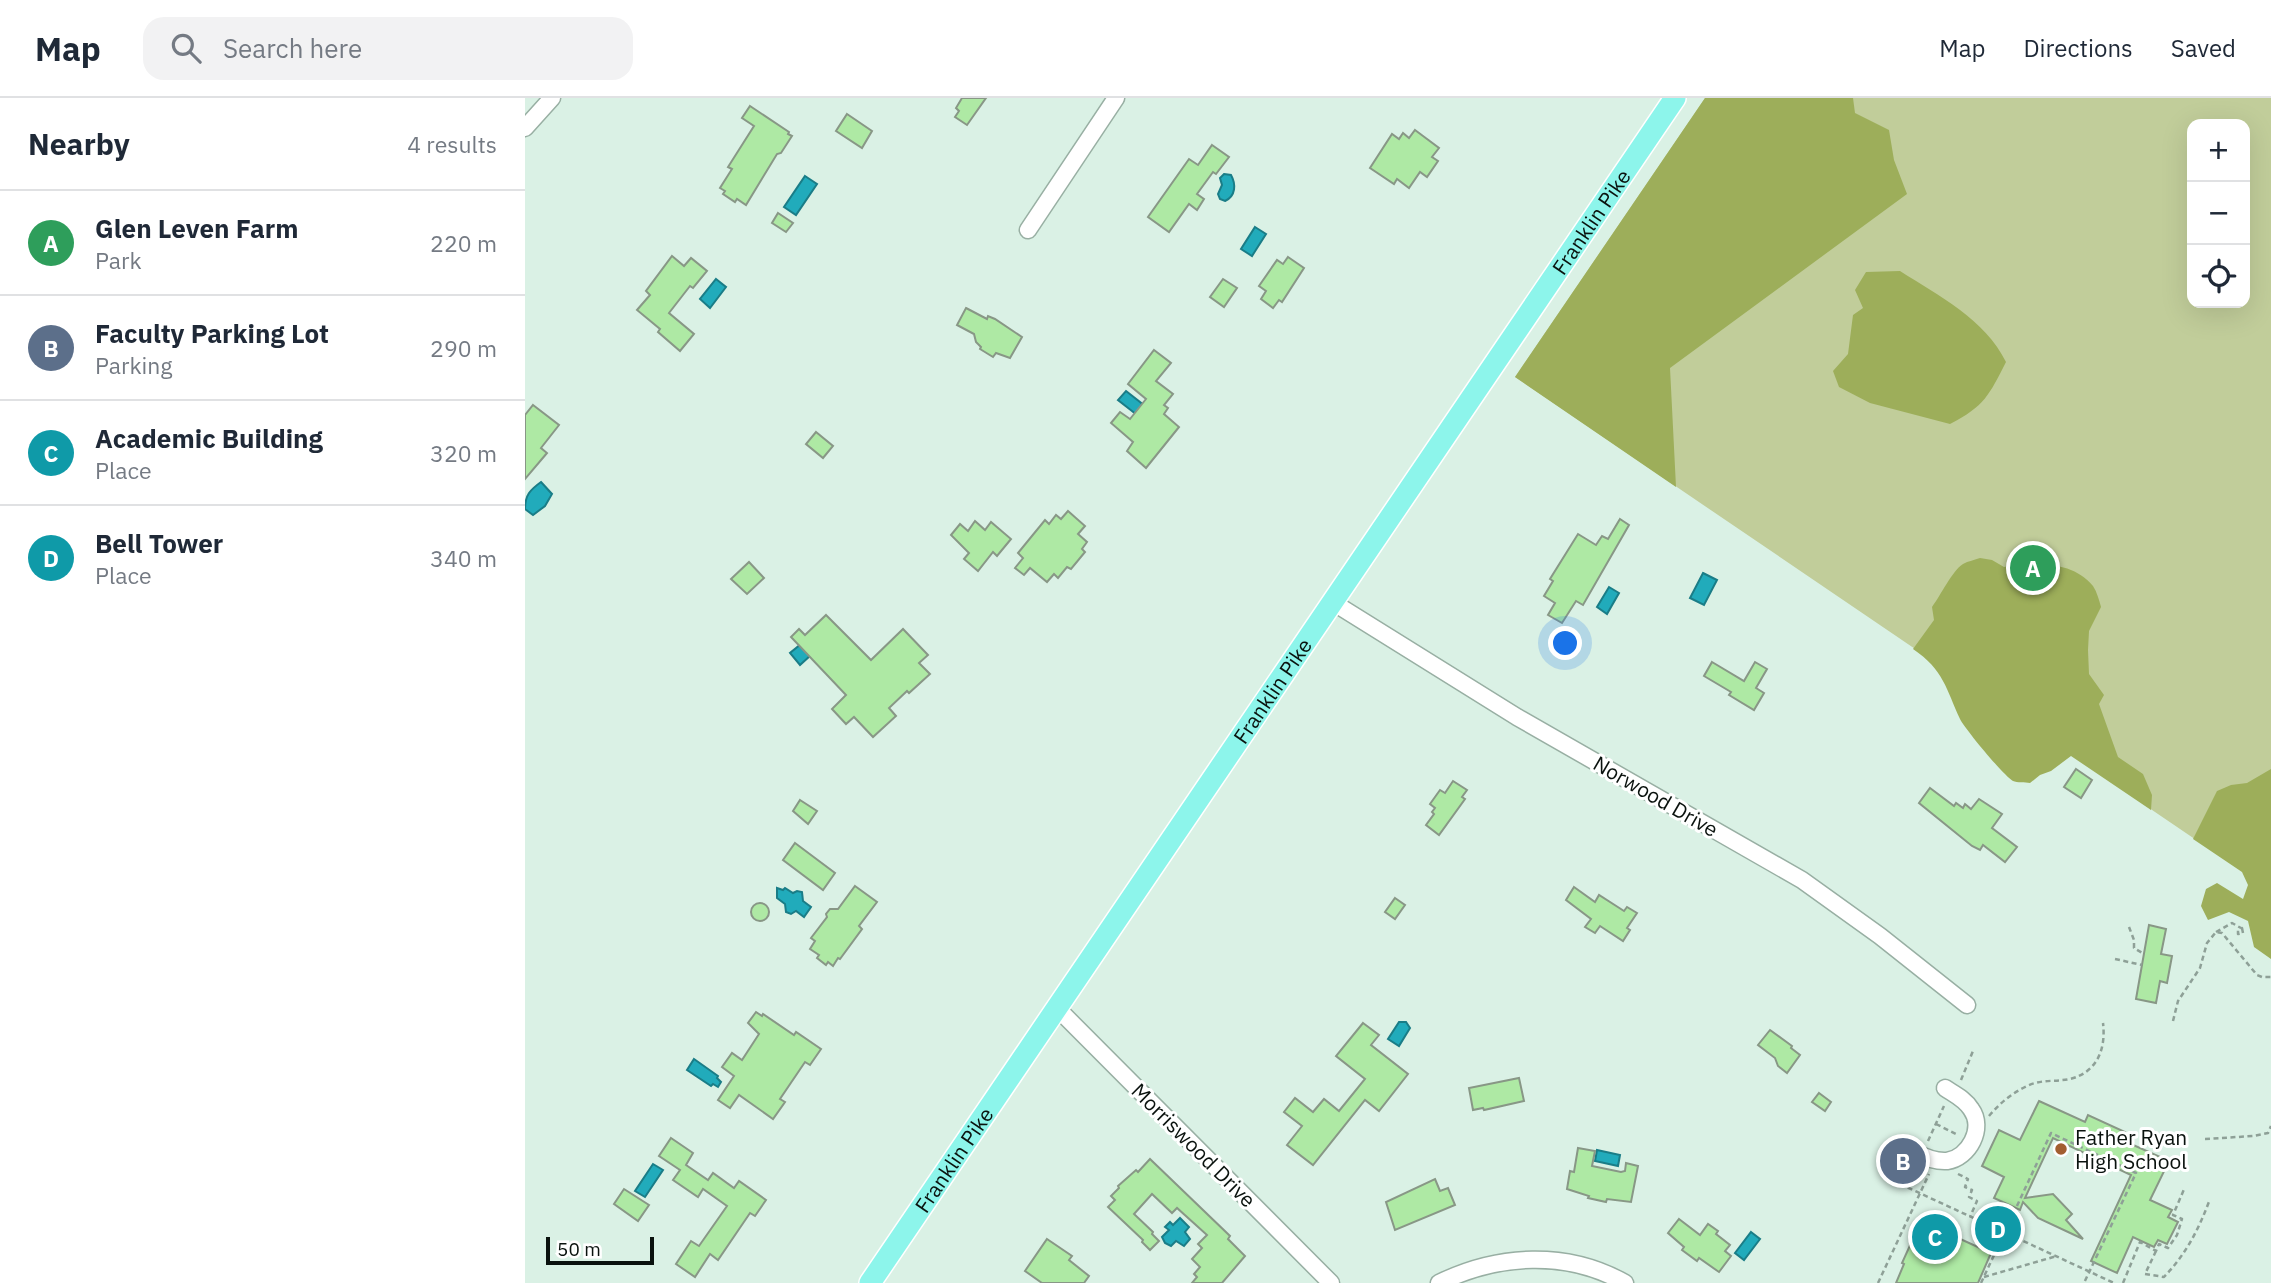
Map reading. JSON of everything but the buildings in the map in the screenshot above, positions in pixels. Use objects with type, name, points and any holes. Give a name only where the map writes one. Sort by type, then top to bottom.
[{"type":"main road","name":"Franklin Pike","points":[[870,1283],[1675,98]]},
{"type":"street","points":[[525,128],[552,98]]},
{"type":"street","points":[[1028,230],[1116,98]]},
{"type":"street","name":"Norwood Drive","points":[[1334,603],[1517,717],[1806,883],[1967,1005]]},
{"type":"street","name":"Morriswood Drive","points":[[1056,1007],[1331,1283]]},
{"type":"street","points":[[1920,1148],[1933,1160],[1951,1160],[1962,1154],[1972,1141],[1976,1126],[1974,1112],[1961,1098],[1945,1096]]},
{"type":"street","points":[[1439,1283],[1489,1264],[1509,1260],[1545,1259],[1587,1266],[1626,1283]]},
{"type":"path","points":[[2173,1021],[2178,1001],[2200,968],[2207,943],[2216,932],[2232,923],[2241,928]]},
{"type":"path","points":[[2129,927],[2134,948],[2144,954]]},
{"type":"path","points":[[2216,932],[2222,933],[2257,975],[2262,978],[2271,977]]},
{"type":"path","points":[[2115,959],[2142,965]]},
{"type":"path","points":[[1985,1121],[2001,1101],[2028,1085],[2072,1079],[2092,1066],[2103,1048],[2103,1023]]},
{"type":"path","points":[[1920,1148],[1945,1096]]},
{"type":"path","points":[[2205,1139],[2253,1136],[2268,1133],[2271,1126]]},
{"type":"path","points":[[1981,1283],[2051,1133],[2136,1173],[2084,1283]]},
{"type":"path","points":[[1948,1170],[1968,1179],[1965,1187],[1972,1190],[1969,1197],[1977,1201],[1970,1217]]},
{"type":"path","points":[[1899,1184],[2114,1283]]},
{"type":"path","points":[[2185,1187],[2173,1215],[2182,1219],[2179,1230],[2168,1248],[2159,1244],[2145,1274],[2164,1277],[2185,1253],[2210,1199]]},
{"type":"path","points":[[2123,1283],[2140,1242],[2156,1251]]},
{"type":"path","points":[[1984,1277],[2057,1256]]},
{"type":"green space","points":[[1705,98],[2271,98],[2271,921],[2258,882],[1515,377]]},
{"type":"green space","points":[[1705,98],[1853,98],[1855,113],[1889,130],[1894,160],[1907,194],[1670,368],[1676,487],[1515,377]]},
{"type":"green space","points":[[1900,271],[1974,321],[1997,347],[2006,362],[1985,399],[1950,424],[1870,403],[1839,387],[1833,371],[1848,354],[1853,315],[1863,308],[1855,290],[1866,272]]},
{"type":"green space","points":[[1980,558],[1992,560],[2004,567],[2040,564],[2064,567],[2085,578],[2093,586],[2101,607],[2089,631],[2089,674],[2104,695],[2099,704],[2118,757],[2143,774],[2152,795],[2151,810],[2071,756],[2030,783],[2013,781],[1963,724],[1938,672],[1913,649],[1934,620],[1932,607],[1955,572],[1963,564]]},
{"type":"green space","points":[[2271,769],[2271,959],[2254,947],[2248,921],[2229,912],[2208,920],[2201,906],[2206,889],[2217,883],[2243,899],[2248,885],[2242,872],[2193,839],[2217,791],[2231,785],[2247,783]]},
{"type":"water","points":[[1224,174],[1231,175],[1234,182],[1233,193],[1225,201],[1220,199],[1218,194],[1222,185],[1220,178]]},
{"type":"water","points":[[805,176],[817,184],[796,215],[784,207]]},
{"type":"water","points":[[1255,227],[1266,234],[1252,256],[1241,249]]},
{"type":"water","points":[[716,279],[726,287],[710,308],[700,299]]},
{"type":"water","points":[[1126,391],[1145,406],[1137,415],[1118,400]]},
{"type":"water","points":[[541,482],[552,494],[545,506],[533,515],[525,509],[526,500],[531,490]]},
{"type":"water","points":[[1703,573],[1717,580],[1704,605],[1690,598]]},
{"type":"water","points":[[1609,587],[1619,593],[1607,614],[1597,607]]},
{"type":"water","points":[[812,635],[822,645],[800,665],[790,653]]},
{"type":"water","points":[[777,888],[785,888],[793,893],[802,892],[803,901],[811,907],[804,917],[796,911],[791,914],[786,912],[785,904],[777,898]]},
{"type":"water","points":[[1399,1022],[1406,1022],[1410,1028],[1399,1046],[1388,1039]]},
{"type":"water","points":[[694,1059],[718,1076],[721,1082],[718,1087],[713,1084],[711,1086],[687,1070]]},
{"type":"water","points":[[1597,1150],[1620,1155],[1618,1166],[1595,1161]]},
{"type":"water","points":[[653,1164],[663,1170],[645,1197],[635,1191]]},
{"type":"water","points":[[1180,1218],[1189,1227],[1185,1232],[1190,1239],[1184,1246],[1176,1241],[1171,1246],[1165,1243],[1162,1237],[1169,1230],[1165,1227],[1170,1222],[1173,1225]]},
{"type":"water","points":[[1751,1232],[1760,1239],[1744,1260],[1735,1253]]},
{"type":"place","name":"Glen Leven Farm","points":[[2033,568]]},
{"type":"place","name":"Father Ryan High School","points":[[2061,1149]]},
{"type":"place","name":"Faculty Parking Lot","points":[[1903,1161]]},
{"type":"place","name":"Bell Tower","points":[[1998,1229]]},
{"type":"place","name":"Academic Building","points":[[1935,1237]]}]
